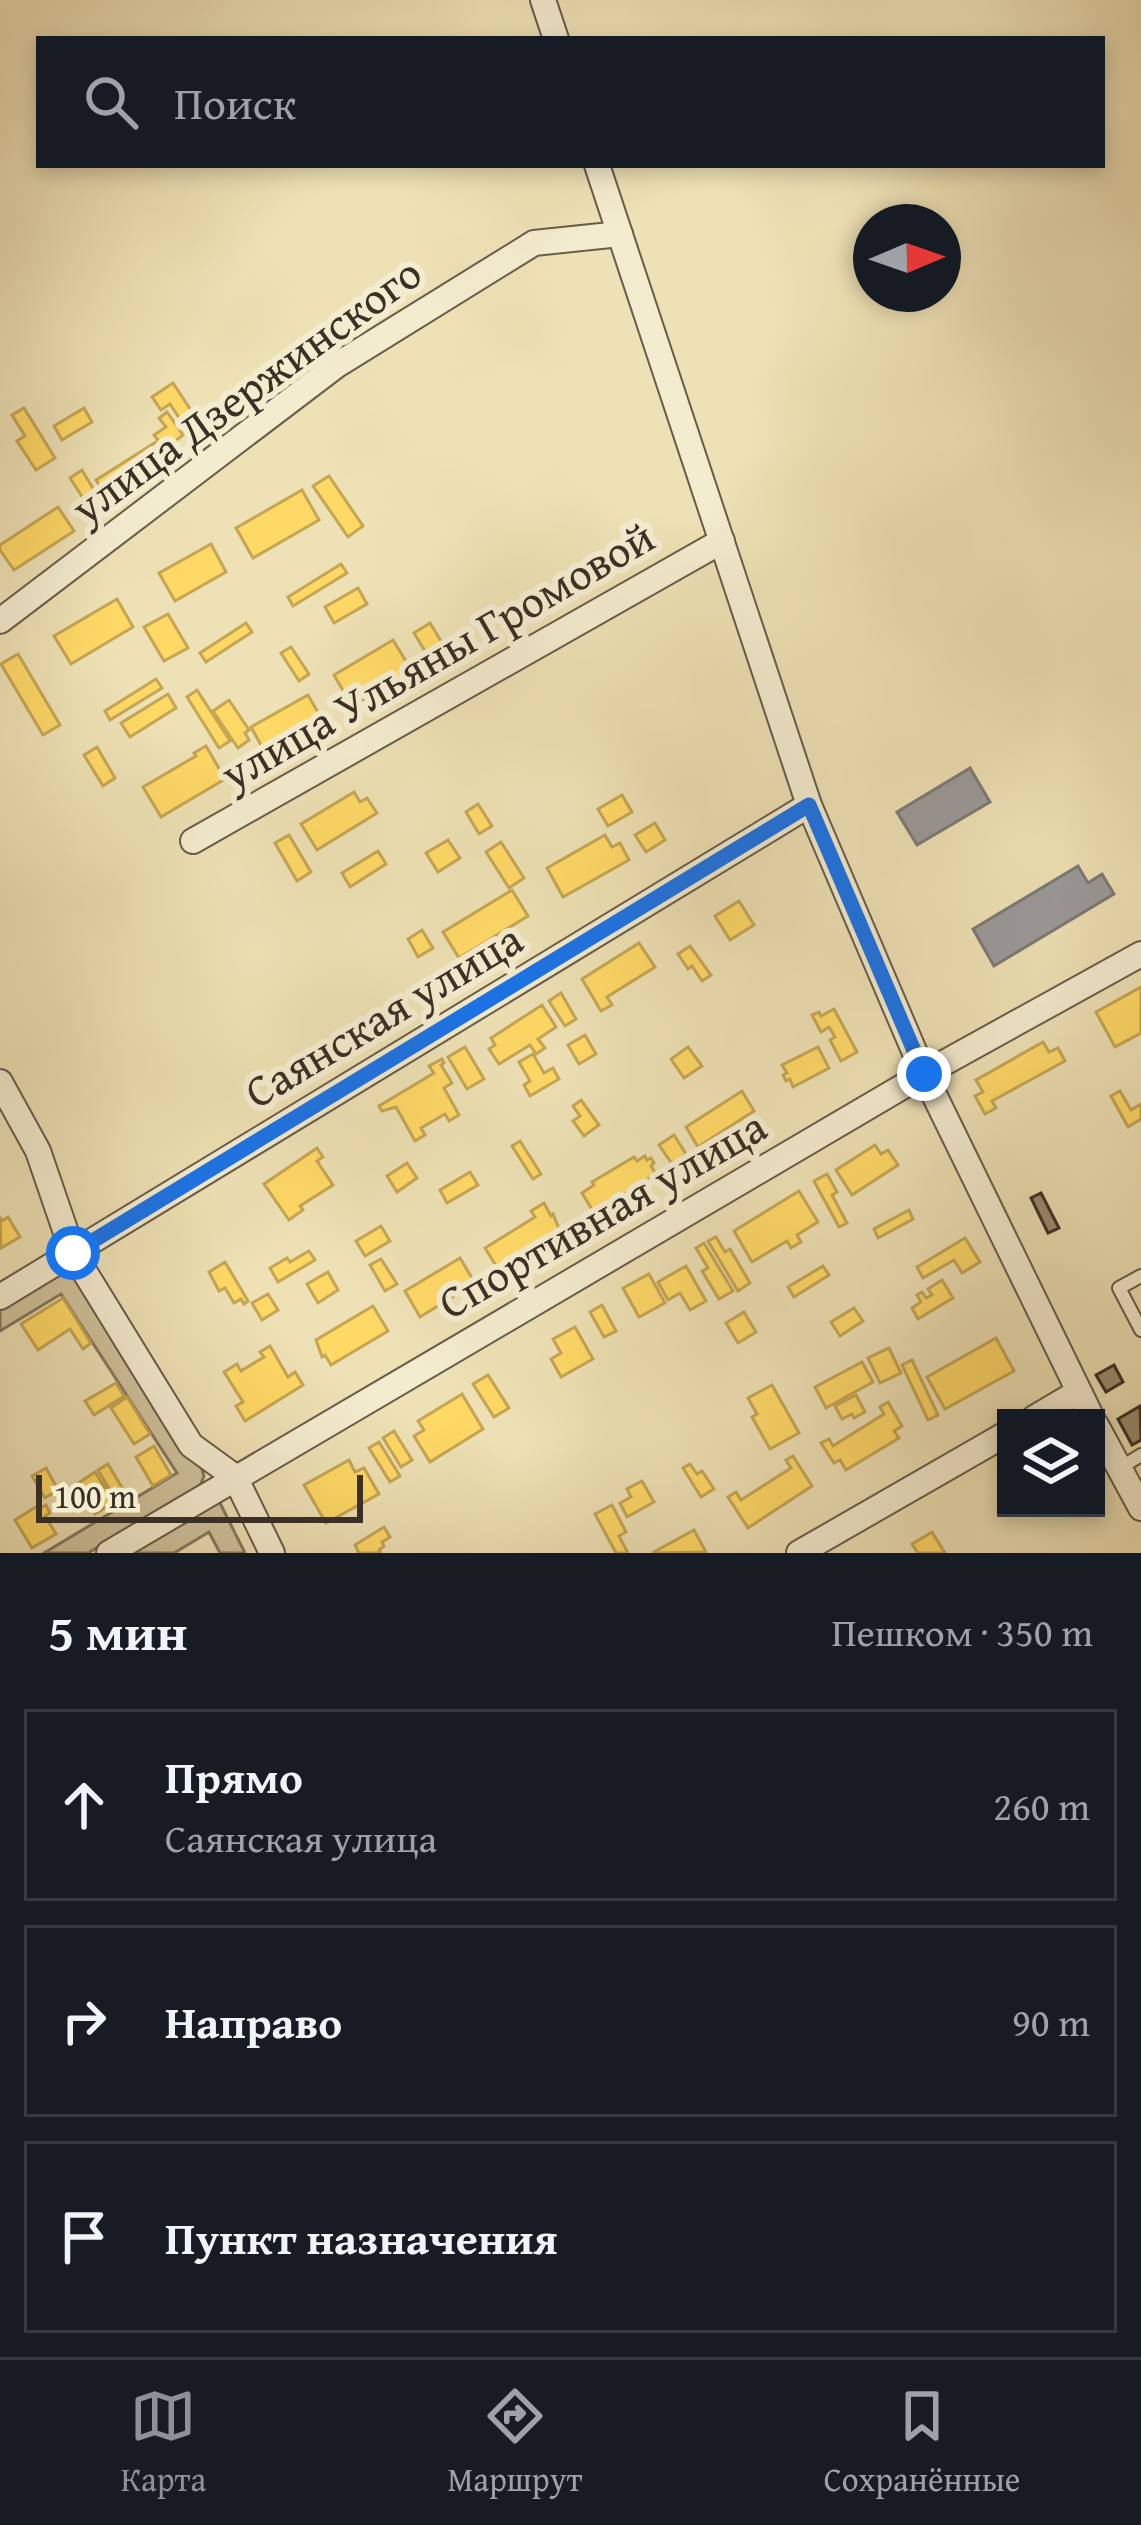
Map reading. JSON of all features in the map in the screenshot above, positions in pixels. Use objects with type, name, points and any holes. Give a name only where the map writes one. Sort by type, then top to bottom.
[{"type":"street","points":[[543,0],[555,36]]},
{"type":"street","points":[[598,168],[809,805],[924,1074],[1087,1409]]},
{"type":"street","name":"улица Дзержинского","points":[[0,621],[376,340],[534,242],[620,234]]},
{"type":"street","name":"улица Ульяны Громовой","points":[[193,842],[722,541]]},
{"type":"street","name":"Саянская улица","points":[[0,1298],[809,805]]},
{"type":"street","name":"Спортивная улица","points":[[109,1553],[924,1074],[1141,953]]},
{"type":"street","points":[[0,1082],[38,1151],[73,1253],[191,1445],[235,1478],[272,1553]]},
{"type":"street","points":[[1049,1409],[1078,1392]]},
{"type":"street","points":[[1105,1434],[1130,1462],[1141,1508]]},
{"type":"street","points":[[799,1553],[997,1439]]},
{"type":"lane","points":[[1141,1276],[1119,1288],[1141,1330]]},
{"type":"shaded area","points":[[64,1261],[204,1476],[200,1486],[88,1553],[44,1553],[177,1473],[61,1294],[0,1331],[0,1300]]},
{"type":"shaded area","points":[[217,1497],[245,1553],[220,1553],[209,1532],[174,1553],[123,1553]]},
{"type":"building: Жильё","points":[[173,383],[212,442],[200,450],[170,404],[161,410],[152,397]]},
{"type":"building: Жильё","points":[[24,408],[55,458],[36,470],[17,441],[25,436],[12,415]]},
{"type":"building: Жильё","points":[[84,408],[92,422],[62,440],[54,426]]},
{"type":"building: Жильё","points":[[167,412],[183,435],[165,449],[154,435],[166,427],[159,418]]},
{"type":"building: Жильё","points":[[156,442],[174,469],[113,507],[96,480]]},
{"type":"building: Жильё","points":[[82,470],[103,505],[92,512],[70,478]]},
{"type":"building: Жильё","points":[[329,476],[363,526],[348,537],[313,486]]},
{"type":"building: Жильё","points":[[302,490],[319,520],[253,558],[236,528]]},
{"type":"building: Жильё","points":[[58,507],[74,531],[14,570],[0,545]]},
{"type":"building: Жильё","points":[[211,544],[226,572],[175,601],[159,573]]},
{"type":"building: Жильё","points":[[341,564],[347,573],[293,606],[288,597]]},
{"type":"building: Жильё","points":[[358,588],[367,604],[334,623],[325,607]]},
{"type":"building: Жильё","points":[[117,599],[133,627],[71,664],[54,636]]},
{"type":"building: Жильё","points":[[168,614],[188,648],[164,661],[144,627]]},
{"type":"building: Жильё","points":[[246,623],[252,632],[206,662],[200,653]]},
{"type":"building: Жильё","points":[[430,623],[447,651],[431,661],[414,633]]},
{"type":"building: Жильё","points":[[393,640],[412,671],[352,706],[334,675]]},
{"type":"building: Жильё","points":[[291,647],[309,674],[299,681],[281,653]]},
{"type":"building: Жильё","points":[[18,654],[60,725],[43,735],[1,664]]},
{"type":"building: Жильё","points":[[156,679],[162,688],[110,720],[105,711]]},
{"type":"building: Жильё","points":[[197,690],[230,741],[219,748],[187,697]]},
{"type":"building: Жильё","points":[[168,694],[176,708],[130,737],[121,723]]},
{"type":"building: Жильё","points":[[308,695],[324,723],[267,756],[251,727]]},
{"type":"building: Жильё","points":[[229,700],[249,730],[245,733],[249,740],[238,748],[213,711]]},
{"type":"building: Жильё","points":[[206,746],[225,779],[161,817],[143,787]]},
{"type":"building: Жильё","points":[[97,747],[115,778],[103,786],[84,755]]},
{"type":"building: Жильё","points":[[354,792],[360,802],[367,798],[377,813],[317,850],[301,824]]},
{"type":"building: Жильё","points":[[622,795],[632,812],[608,826],[598,809]]},
{"type":"building: Жильё","points":[[478,804],[492,826],[479,834],[466,812]]},
{"type":"building: Жильё","points":[[655,823],[665,840],[646,852],[635,835]]},
{"type":"building: Жильё","points":[[289,835],[311,872],[297,881],[275,843]]},
{"type":"building: Жильё","points":[[605,835],[612,847],[620,843],[629,860],[563,897],[547,868]]},
{"type":"building: Жильё","points":[[448,840],[460,858],[438,872],[426,853]]},
{"type":"building: Жильё","points":[[501,842],[524,878],[509,888],[486,852]]},
{"type":"building: Жильё","points":[[378,851],[386,864],[350,887],[342,873]]},
{"type":"building: Жильё","points":[[512,890],[528,916],[459,958],[443,932]]},
{"type":"building: Жильё","points":[[739,901],[754,925],[730,940],[715,916]]},
{"type":"building: Жильё","points":[[422,930],[433,948],[418,957],[408,939]]},
{"type":"building: Жильё","points":[[639,943],[655,967],[607,997],[612,1005],[601,1011],[582,979]]},
{"type":"building: Жильё","points":[[690,946],[711,975],[702,981],[678,954]]},
{"type":"building: Жильё","points":[[1141,987],[1141,1033],[1115,1047],[1096,1012]]},
{"type":"building: Жильё","points":[[561,993],[576,1019],[565,1026],[549,1001]]},
{"type":"building: Жильё","points":[[542,1005],[556,1027],[538,1039],[545,1048],[536,1054],[530,1045],[499,1064],[489,1049],[495,1045],[491,1038]]},
{"type":"building: Жильё","points":[[834,1009],[857,1052],[841,1061],[829,1027],[821,1032],[812,1015]]},
{"type":"building: Жильё","points":[[585,1035],[596,1054],[579,1064],[568,1045]]},
{"type":"building: Жильё","points":[[1043,1042],[1049,1052],[1058,1048],[1065,1061],[992,1101],[996,1108],[985,1114],[975,1096],[983,1092],[976,1080]]},
{"type":"building: Жильё","points":[[465,1047],[484,1079],[467,1089],[448,1057]]},
{"type":"building: Жильё","points":[[688,1047],[702,1066],[684,1078],[671,1059]]},
{"type":"building: Жильё","points":[[818,1047],[829,1068],[793,1087],[782,1065]]},
{"type":"building: Жильё","points":[[533,1054],[544,1073],[553,1068],[559,1079],[530,1096],[524,1085],[530,1081],[519,1062]]},
{"type":"building: Жильё","points":[[442,1059],[452,1083],[444,1088],[459,1115],[449,1121],[445,1114],[421,1128],[425,1135],[415,1141],[396,1107],[382,1111],[379,1106],[434,1073],[429,1066]]},
{"type":"building: Жильё","points":[[742,1091],[754,1111],[698,1147],[686,1127]]},
{"type":"building: Жильё","points":[[1120,1091],[1131,1110],[1141,1104],[1141,1119],[1128,1127],[1111,1096]]},
{"type":"building: Жильё","points":[[581,1100],[599,1125],[584,1136],[573,1121],[580,1116],[573,1106]]},
{"type":"building: Жильё","points":[[674,1135],[686,1154],[672,1164],[659,1145]]},
{"type":"building: Жильё","points":[[520,1141],[541,1174],[533,1179],[512,1146]]},
{"type":"building: Жильё","points":[[875,1145],[881,1154],[888,1150],[898,1165],[852,1195],[836,1170]]},
{"type":"building: Жильё","points":[[317,1148],[323,1157],[317,1161],[333,1185],[300,1206],[303,1210],[289,1220],[264,1184]]},
{"type":"building: Жильё","points":[[634,1157],[637,1161],[651,1158],[656,1174],[594,1213],[582,1193]]},
{"type":"building: Жильё","points":[[407,1163],[417,1178],[397,1192],[387,1176]]},
{"type":"building: Жильё","points":[[470,1172],[478,1185],[447,1203],[440,1190]]},
{"type":"building: Жильё","points":[[827,1174],[847,1223],[839,1227],[814,1181]]},
{"type":"building: Жильё","points":[[799,1191],[818,1222],[797,1235],[801,1242],[791,1248],[787,1241],[752,1262],[734,1231]]},
{"type":"building: Жильё","points":[[544,1203],[560,1231],[498,1269],[485,1248],[535,1217],[531,1211]]},
{"type":"building: Жильё","points":[[909,1210],[913,1219],[878,1238],[874,1229]]},
{"type":"building: Жильё","points":[[0,1217],[2,1221],[8,1217],[20,1237],[1,1248]]},
{"type":"building: Жильё","points":[[381,1226],[390,1241],[365,1256],[356,1241]]},
{"type":"building: Жильё","points":[[716,1237],[725,1252],[730,1249],[750,1283],[738,1291],[708,1241]]},
{"type":"building: Жильё","points":[[965,1238],[980,1262],[962,1273],[954,1260],[923,1278],[917,1267]]},
{"type":"building: Жильё","points":[[704,1243],[733,1291],[719,1299],[702,1271],[708,1268],[696,1248]]},
{"type":"building: Жильё","points":[[309,1251],[315,1260],[278,1282],[270,1268]]},
{"type":"building: Жильё","points":[[460,1258],[475,1283],[420,1317],[405,1291]]},
{"type":"building: Жильё","points":[[381,1259],[397,1284],[385,1291],[370,1265]]},
{"type":"building: Жильё","points":[[225,1262],[248,1301],[244,1304],[241,1299],[234,1303],[225,1288],[219,1291],[209,1272]]},
{"type":"building: Жильё","points":[[686,1266],[706,1301],[690,1310],[680,1293],[668,1300],[658,1282]]},
{"type":"building: Жильё","points":[[823,1266],[829,1275],[794,1297],[788,1287]]},
{"type":"building: Жильё","points":[[328,1272],[338,1290],[318,1303],[307,1284]]},
{"type":"building: Жильё","points":[[649,1274],[665,1303],[639,1317],[623,1288]]},
{"type":"building: Жильё","points":[[942,1280],[953,1298],[918,1319],[912,1308],[921,1302],[917,1295],[932,1295],[928,1289]]},
{"type":"building: Жильё","points":[[268,1294],[278,1310],[262,1320],[252,1303]]},
{"type":"building: Жильё","points":[[63,1298],[91,1343],[83,1349],[70,1329],[38,1350],[21,1324]]},
{"type":"building: Жильё","points":[[602,1305],[616,1331],[604,1337],[590,1312]]},
{"type":"building: Жильё","points":[[373,1306],[388,1331],[331,1365],[322,1357],[316,1340]]},
{"type":"building: Жильё","points":[[854,1308],[863,1321],[840,1336],[831,1322]]},
{"type":"building: Жильё","points":[[744,1312],[756,1332],[738,1343],[726,1323]]},
{"type":"building: Жильё","points":[[575,1327],[593,1359],[561,1377],[551,1359],[561,1353],[553,1339]]},
{"type":"building: Жильё","points":[[996,1338],[1014,1371],[945,1409],[927,1377]]},
{"type":"building: Жильё","points":[[270,1346],[288,1377],[295,1372],[303,1385],[245,1421],[236,1406],[243,1402],[224,1372],[237,1364],[241,1371],[264,1357],[260,1352]]},
{"type":"building: Жильё","points":[[889,1348],[901,1373],[880,1383],[868,1358]]},
{"type":"building: Жильё","points":[[912,1360],[938,1415],[928,1420],[902,1365]]},
{"type":"building: Жильё","points":[[862,1362],[873,1382],[826,1408],[815,1387]]},
{"type":"building: Жильё","points":[[488,1375],[509,1408],[494,1417],[473,1384]]},
{"type":"building: Жильё","points":[[116,1383],[124,1396],[94,1415],[85,1401]]},
{"type":"building: Жильё","points":[[772,1385],[799,1433],[770,1449],[752,1417],[757,1414],[748,1398]]},
{"type":"building: Жильё","points":[[462,1394],[483,1429],[430,1462],[414,1436],[424,1430],[418,1421]]},
{"type":"building: Жильё","points":[[856,1395],[865,1412],[842,1419],[835,1406]]},
{"type":"building: Жильё","points":[[127,1397],[150,1434],[134,1444],[111,1408]]},
{"type":"building: Жильё","points":[[888,1402],[902,1426],[894,1431],[899,1438],[846,1470],[840,1460],[834,1463],[821,1443],[829,1439],[833,1446],[884,1414],[880,1407]]},
{"type":"building: Жильё","points":[[394,1431],[412,1460],[401,1467],[383,1438]]},
{"type":"building: Жильё","points":[[379,1442],[400,1476],[390,1482],[369,1448]]},
{"type":"building: Жильё","points":[[154,1446],[171,1475],[153,1486],[136,1457]]},
{"type":"building: Жильё","points":[[793,1456],[812,1486],[748,1528],[728,1497],[736,1492],[741,1500],[791,1468],[786,1460]]},
{"type":"building: Жильё","points":[[349,1460],[355,1472],[364,1468],[379,1494],[326,1523],[304,1485]]},
{"type":"building: Жильё","points":[[108,1464],[128,1498],[118,1504],[98,1470]]},
{"type":"building: Жильё","points":[[690,1464],[697,1474],[702,1471],[714,1489],[701,1497],[683,1468]]},
{"type":"building: Жильё","points":[[46,1468],[58,1490],[45,1498],[32,1476]]},
{"type":"building: Жильё","points":[[95,1472],[114,1502],[95,1514],[77,1484]]},
{"type":"building: Жильё","points":[[642,1481],[654,1502],[627,1517],[620,1503],[631,1497],[627,1489]]},
{"type":"building: Жильё","points":[[46,1505],[50,1513],[45,1516],[56,1534],[32,1548],[15,1520]]},
{"type":"building: Жильё","points":[[612,1505],[626,1532],[619,1536],[628,1553],[616,1553],[595,1514]]},
{"type":"building: Жильё","points":[[384,1527],[390,1537],[382,1542],[381,1553],[359,1553],[355,1545]]},
{"type":"building: Жильё","points":[[694,1530],[706,1552],[652,1553]]},
{"type":"building: Жильё","points":[[932,1532],[945,1553],[918,1553],[912,1544]]},
{"type":"building: Промзона","points":[[970,768],[990,802],[917,845],[897,812]]},
{"type":"building: Промзона","points":[[1078,866],[1088,883],[1102,874],[1114,894],[994,966],[973,929]]},
{"type":"building: Прочее","points":[[1041,1193],[1059,1228],[1048,1233],[1031,1198]]},
{"type":"building: Прочее","points":[[1114,1365],[1123,1382],[1106,1392],[1096,1375]]},
{"type":"building: Прочее","points":[[1140,1406],[1141,1440],[1132,1445],[1118,1419]]},
{"type":"route","points":[[73,1253],[809,805],[924,1074]]}]
